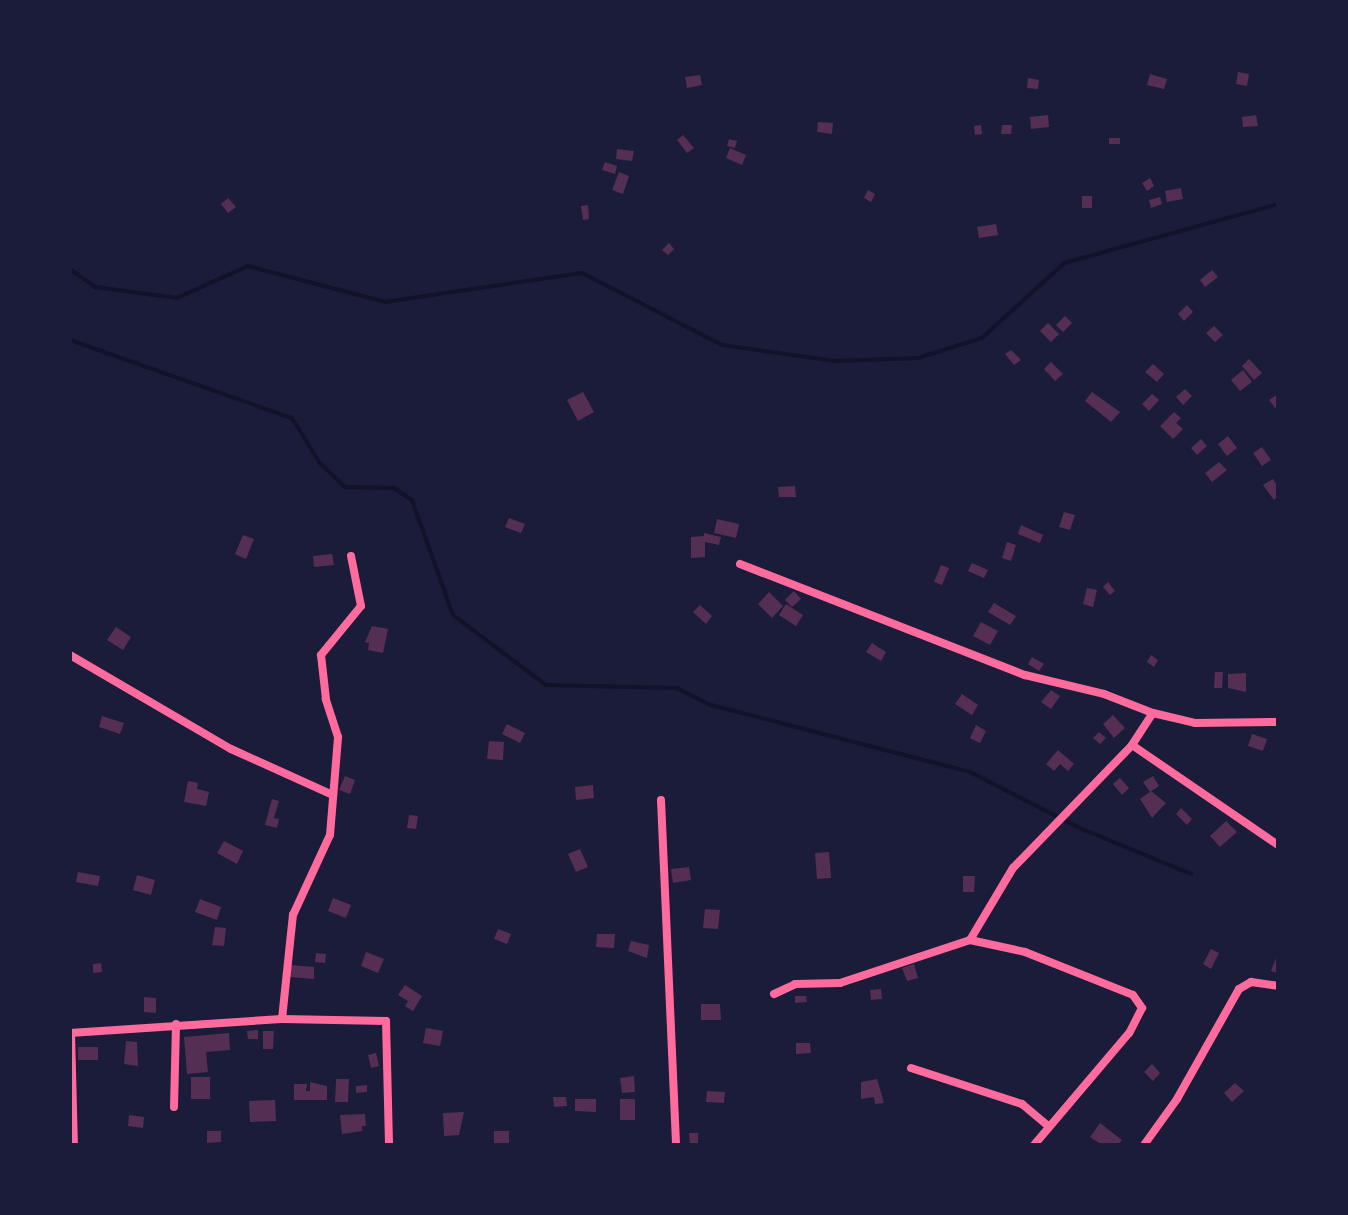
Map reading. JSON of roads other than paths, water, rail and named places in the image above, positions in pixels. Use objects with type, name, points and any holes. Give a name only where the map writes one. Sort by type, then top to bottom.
[{"type":"street","points":[[282,1019],[293,915],[330,835],[338,737],[326,699],[321,655],[361,606],[351,556]]},
{"type":"street","points":[[740,564],[1025,675],[1104,694],[1153,713],[1195,723],[1278,722]]},
{"type":"street","points":[[70,655],[231,749],[333,795]]},
{"type":"street","points":[[970,940],[1013,868],[1132,745],[1153,713]]},
{"type":"street","points":[[1132,745],[1278,845]]},
{"type":"street","points":[[661,800],[676,1145]]},
{"type":"street","points":[[774,994],[795,984],[840,983],[970,940],[1039,957],[1133,995],[1142,1008],[1129,1033],[1034,1145]]},
{"type":"street","points":[[1144,1145],[1177,1099],[1239,989],[1251,982],[1278,986]]},
{"type":"street","points":[[74,1145],[70,1033],[282,1019],[386,1021],[389,1145]]},
{"type":"street","points":[[174,1107],[176,1024]]},
{"type":"street","points":[[911,1068],[1022,1104],[1049,1127]]},
{"type":"waterway","points":[[70,269],[95,287],[177,298],[248,266],[385,302],[582,273],[722,345],[835,361],[918,358],[982,338],[1064,263],[1278,204]]},
{"type":"waterway","points":[[70,340],[292,418],[320,463],[345,487],[394,488],[412,500],[453,615],[546,685],[677,688],[711,705],[970,772],[1082,829],[1191,874]]}]
